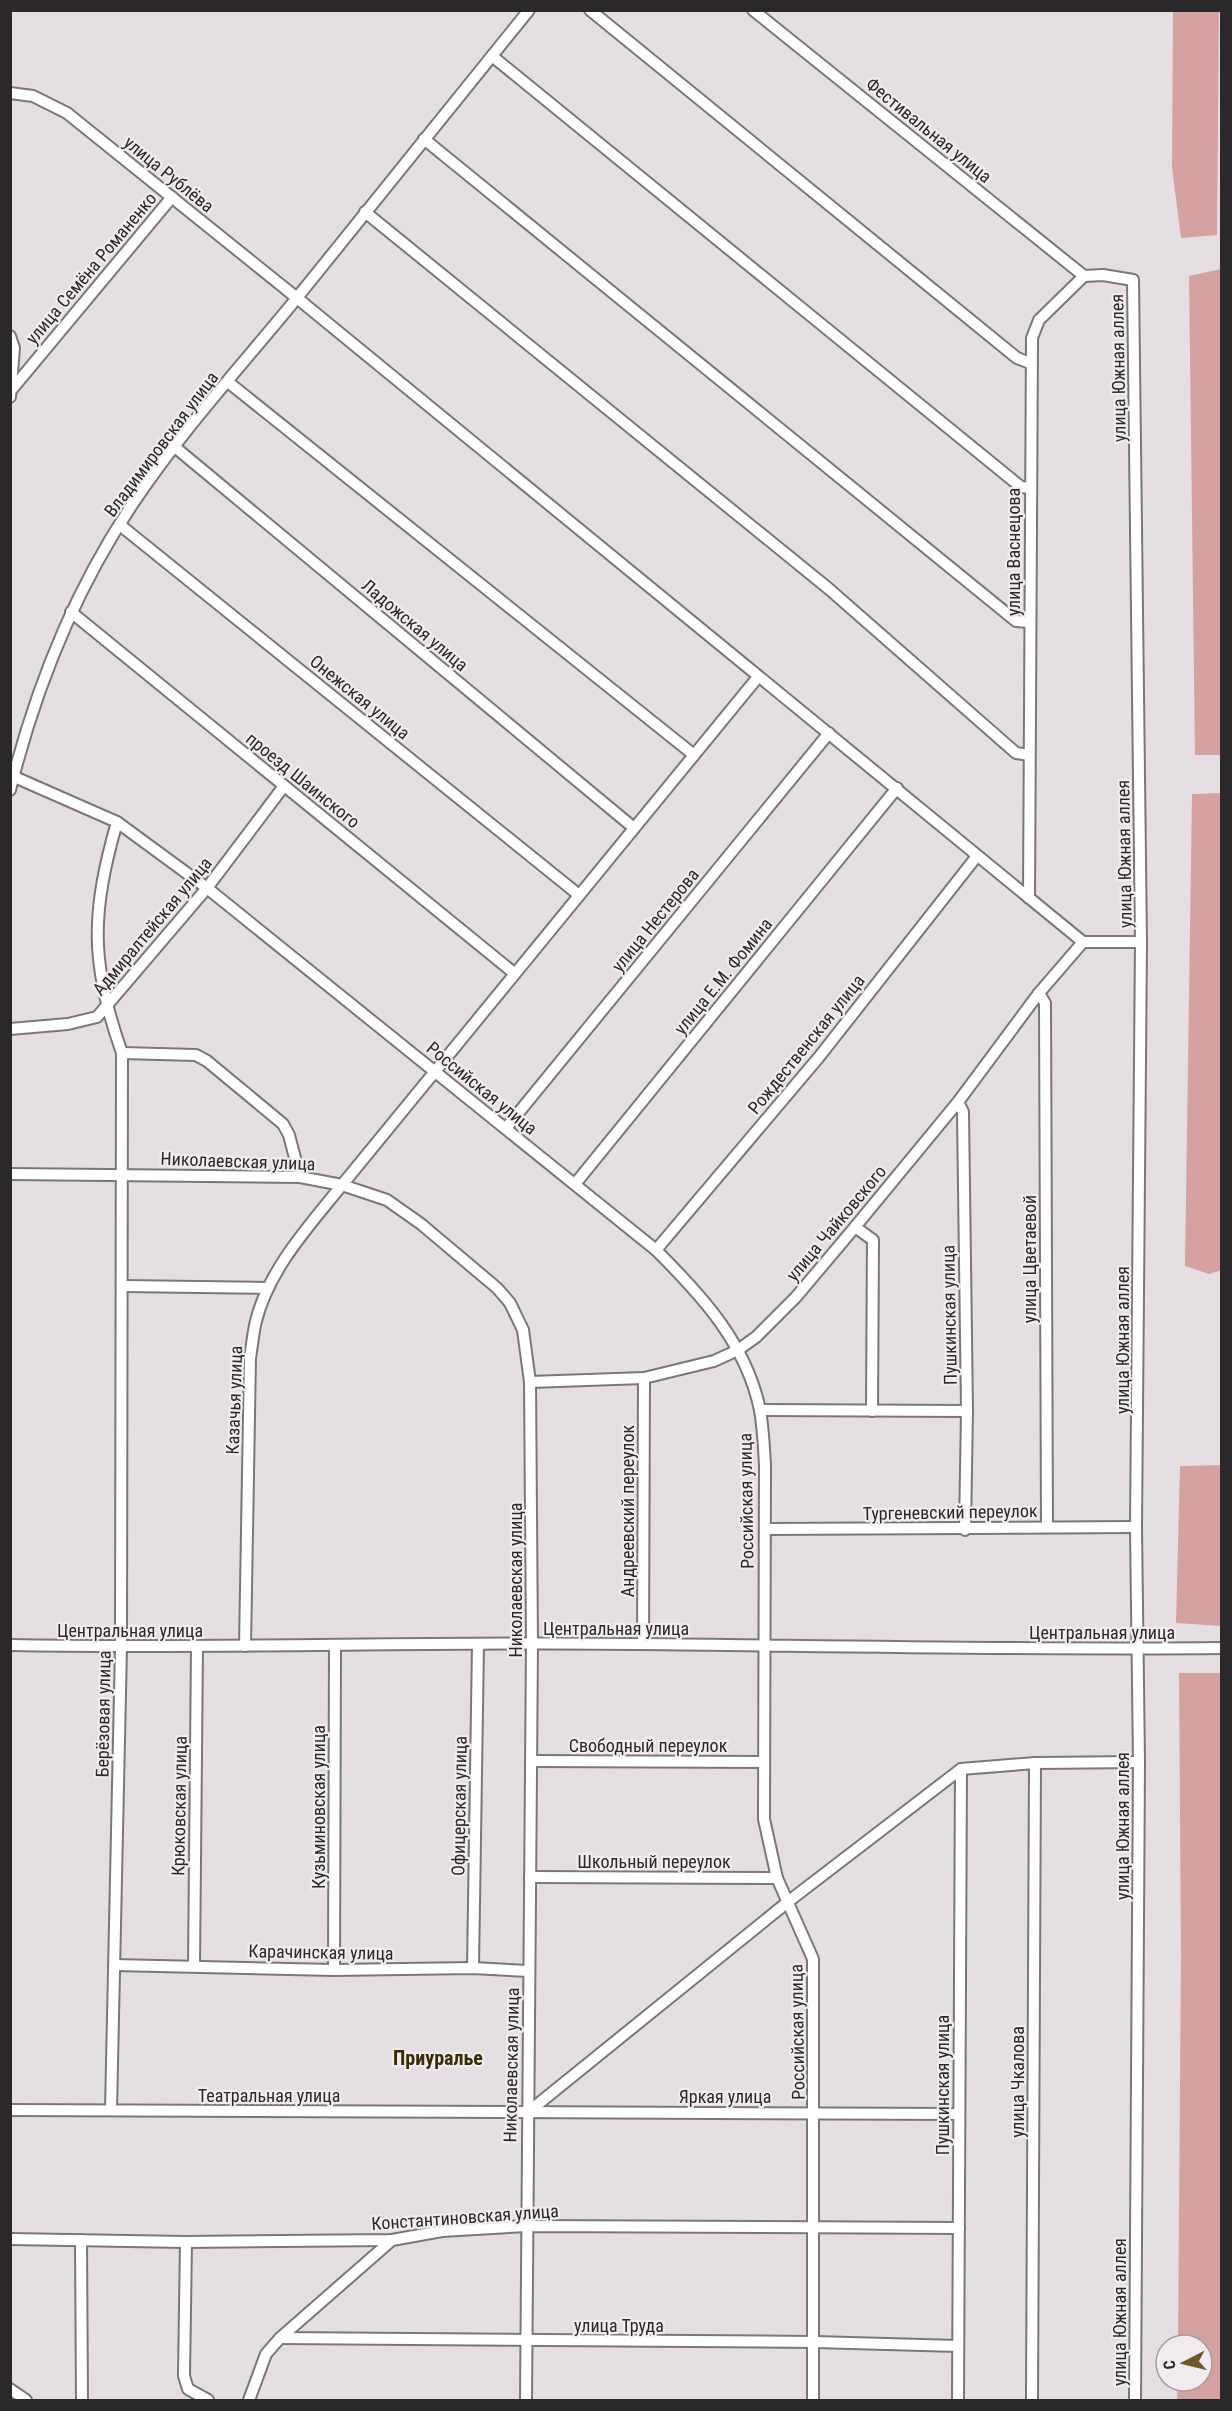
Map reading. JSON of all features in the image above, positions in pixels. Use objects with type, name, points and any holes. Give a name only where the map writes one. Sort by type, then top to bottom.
[{"type":"street","name":"Владимировская улица","points":[[10,790],[12,775],[43,676],[71,612],[136,499],[529,10]]},
{"type":"street","points":[[590,10],[1017,358],[1030,363]]},
{"type":"street","name":"Фестивальная улица","points":[[753,10],[1084,276]]},
{"type":"street","points":[[492,56],[1021,487],[1030,488]]},
{"type":"street","name":"улица Рублёва","points":[[10,93],[33,96],[67,113],[297,298],[1083,942]]},
{"type":"street","points":[[424,139],[1016,621],[1029,622]]},
{"type":"street","name":"улица Семёна Романенко","points":[[12,392],[171,197]]},
{"type":"street","points":[[365,212],[829,589],[1016,753],[1029,755]]},
{"type":"street","name":"улица Южная аллея","points":[[1084,276],[1103,275],[1133,280],[1141,942],[1136,1527],[1139,1762],[1135,2400]]},
{"type":"street","name":"улица Васнецова","points":[[1029,898],[1030,363],[1032,338],[1039,320],[1084,276]]},
{"type":"street","name":"улица Семёна Романенко","points":[[10,336],[14,348],[12,392]]},
{"type":"street","points":[[228,382],[694,755]]},
{"type":"street","name":"Ладожская улица","points":[[176,448],[634,828]]},
{"type":"street","name":"Онежская улица","points":[[120,525],[579,895]]},
{"type":"street","name":"проезд Шаинского","points":[[71,612],[514,973]]},
{"type":"street","points":[[435,1070],[758,677]]},
{"type":"street","name":"улица Нестерова","points":[[506,1128],[829,733]]},
{"type":"street","name":"Российская улица","points":[[12,775],[117,822],[207,888],[656,1250],[705,1300],[738,1350],[760,1410],[765,1465],[764,1820],[777,1878],[813,1959],[815,2113],[813,2400]]},
{"type":"street","name":"Адмиралтейская улица","points":[[10,1029],[97,1017],[207,888],[284,786]]},
{"type":"street","name":"улица Е.М. Фомина","points":[[575,1184],[897,788]]},
{"type":"street","points":[[117,822],[106,857],[96,926],[96,956],[106,1008],[122,1053],[185,1054],[207,1061],[283,1124],[290,1135],[300,1177]]},
{"type":"street","name":"Рождественская улица","points":[[656,1250],[819,1057],[977,856]]},
{"type":"street","points":[[1083,942],[1141,942]]},
{"type":"street","name":"улица Чайковского","points":[[530,1382],[644,1378],[714,1361],[738,1350],[796,1297],[958,1102],[1038,993],[1083,942]]},
{"type":"street","name":"улица Цветаевой","points":[[1038,993],[1045,1003],[1047,1527]]},
{"type":"street","name":"Берёзовая улица","points":[[111,2110],[121,1647],[122,1053]]},
{"type":"street","name":"Казачья улица","points":[[245,1646],[250,1358],[256,1320],[268,1288],[286,1258],[435,1070]]},
{"type":"street","name":"Пушкинская улица","points":[[958,1102],[963,1112],[967,1411],[965,1530]]},
{"type":"street","name":"Николаевская улица","points":[[10,1174],[300,1177],[342,1185],[387,1200],[421,1224],[497,1288],[510,1303],[523,1330],[530,1382],[532,1644],[526,2400]]},
{"type":"street","points":[[855,1227],[873,1240],[872,1411]]},
{"type":"street","points":[[122,1286],[268,1288]]},
{"type":"street","name":"Андреевский переулок","points":[[643,1644],[644,1378]]},
{"type":"street","points":[[760,1410],[967,1411]]},
{"type":"street","name":"Тургеневский переулок","points":[[765,1530],[1136,1527]]},
{"type":"street","name":"Офицерская улица","points":[[473,1968],[478,1644]]},
{"type":"street","name":"Центральная улица","points":[[10,1646],[643,1644],[765,1647],[1221,1648]]},
{"type":"street","name":"Кузьминовская улица","points":[[334,1970],[335,1645]]},
{"type":"street","name":"Крюковская улица","points":[[194,1966],[197,1647]]},
{"type":"street","name":"Свободный переулок","points":[[531,1761],[764,1762]]},
{"type":"street","points":[[527,2113],[789,1901],[961,1769],[1035,1763],[1139,1762]]},
{"type":"street","name":"улица Чкалова","points":[[1032,2400],[1035,1763]]},
{"type":"street","name":"Пушкинская улица","points":[[958,2400],[961,1769]]},
{"type":"street","name":"Школьный переулок","points":[[530,1876],[777,1878]]},
{"type":"street","name":"Карачинская улица","points":[[114,1965],[334,1970],[473,1968],[528,1971]]},
{"type":"street","name":"Театральная улица","points":[[10,2110],[527,2113]]},
{"type":"street","name":"Яркая улица","points":[[527,2113],[958,2115]]},
{"type":"street","name":"Константиновская улица","points":[[10,2239],[186,2242],[392,2240],[442,2231],[526,2226],[959,2228]]},
{"type":"street","points":[[81,2240],[82,2400]]},
{"type":"street","points":[[249,2400],[266,2354],[280,2338],[392,2240]]},
{"type":"street","points":[[186,2242],[184,2376],[188,2389],[208,2400]]},
{"type":"street","name":"улица Труда","points":[[280,2338],[814,2342],[958,2346]]},
{"type":"street","points":[[10,2389],[26,2400]]},
{"type":"shaded area","points":[[1173,11],[1219,11],[1217,235],[1181,238],[1172,168]]},
{"type":"shaded area","points":[[1221,269],[1221,755],[1195,755],[1189,276]]},
{"type":"shaded area","points":[[1221,793],[1222,1270],[1209,1274],[1185,1266],[1192,794]]},
{"type":"shaded area","points":[[1221,1465],[1221,1626],[1176,1623],[1180,1466]]},
{"type":"shaded area","points":[[1179,1673],[1221,1673],[1221,2400],[1177,2400],[1177,2393],[1214,2393],[1214,2333],[1178,2333],[1181,1955]]},
{"type":"district","name":"Приуралье","points":[[438,2058]]}]
